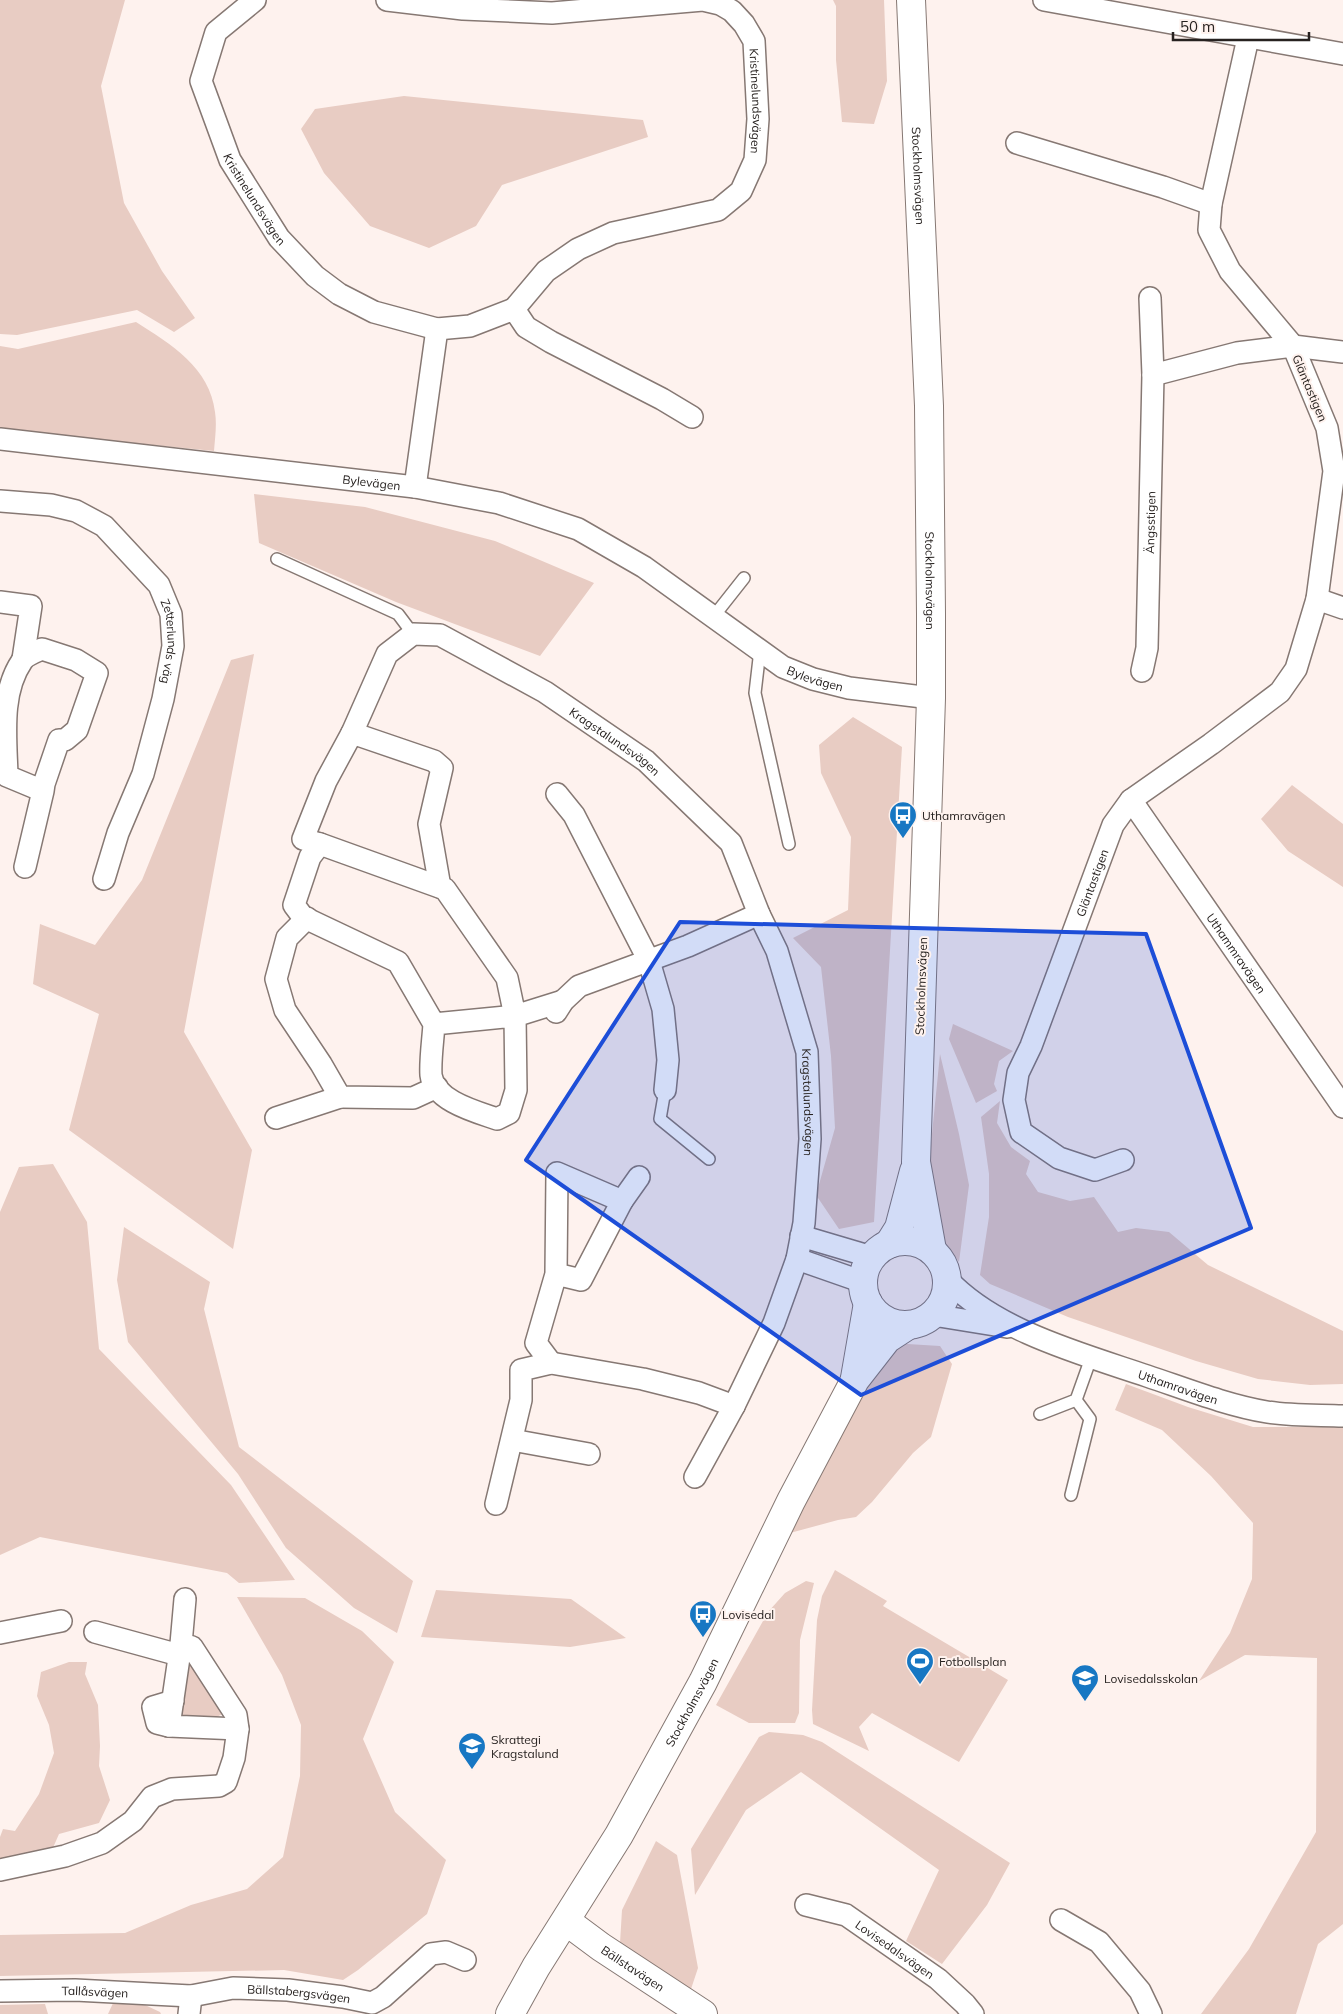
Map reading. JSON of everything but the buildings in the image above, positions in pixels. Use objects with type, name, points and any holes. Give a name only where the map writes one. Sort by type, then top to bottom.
[{"type":"main road","name":"Stockholmsvägen","points":[[911,0],[929,406],[931,698],[916,1162],[932,1250]]},
{"type":"main road","name":"Stockholmsvägen","points":[[881,1251],[899,1228],[916,1162]]},
{"type":"main road","points":[[902,1241],[917,1243],[932,1250],[942,1261],[948,1280],[946,1295],[942,1304],[933,1315],[921,1323],[907,1326],[884,1320],[866,1293],[865,1269],[881,1251],[902,1241]]},
{"type":"main road","name":"Stockholmsvägen","points":[[855,1380],[866,1293]]},
{"type":"main road","name":"Stockholmsvägen","points":[[510,2014],[536,1967],[619,1835],[703,1682],[791,1501],[855,1380],[887,1339],[907,1326]]},
{"type":"main road","name":"Bällstavägen","points":[[566,1921],[601,1947],[693,2007]]},
{"type":"street","name":"Kristinelundsvägen","points":[[255,0],[216,32],[201,81],[230,160],[279,238],[315,276],[338,294],[374,312],[436,329],[470,326],[514,309],[546,271],[578,249],[613,234],[718,210],[741,191],[755,160],[758,119],[754,41],[744,24],[732,11],[720,4],[703,0],[552,13],[463,9],[387,0]]},
{"type":"street","points":[[1044,0],[1343,54]]},
{"type":"street","name":"Gläntastigen","points":[[1123,1160],[1095,1170],[1059,1158],[1021,1132],[1014,1100],[1018,1073],[1031,1046],[1113,825],[1131,800],[1211,744],[1280,692],[1296,669],[1317,599],[1334,471],[1327,428],[1292,346],[1230,271],[1210,230],[1211,204],[1248,38]]},
{"type":"street","points":[[1018,143],[1163,187],[1211,204]]},
{"type":"street","name":"Ängsstigen","points":[[1142,671],[1147,648],[1153,375],[1150,298]]},
{"type":"street","points":[[514,309],[526,327],[551,342],[662,399],[692,417]]},
{"type":"street","points":[[415,487],[436,329]]},
{"type":"street","points":[[1153,375],[1237,353],[1292,346],[1343,352]]},
{"type":"street","name":"Bylevägen","points":[[0,439],[415,487],[499,503],[578,529],[644,567],[783,666],[812,679],[849,688],[931,698]]},
{"type":"street","name":"Zetterlunds väg","points":[[0,501],[52,505],[76,511],[104,526],[159,585],[171,614],[173,646],[163,699],[143,774],[118,833],[104,879]]},
{"type":"street","points":[[1317,599],[1343,608]]},
{"type":"street","points":[[0,602],[31,606],[23,659],[10,680],[4,712],[7,776],[43,790]]},
{"type":"street","points":[[320,844],[310,857],[294,905],[303,916],[398,962],[434,1024],[431,1077],[442,1095],[468,1110],[497,1119],[509,1113],[516,1090],[515,1016],[507,978],[445,889],[304,838],[326,781],[352,733],[387,654],[413,634]]},
{"type":"street","name":"Kragstalundsvägen","points":[[413,634],[440,635],[545,692],[646,762],[731,844],[759,914],[777,951],[807,1052],[810,1139],[801,1236],[796,1260],[774,1323],[734,1406],[695,1478]]},
{"type":"street","points":[[23,659],[42,649],[76,660],[97,673],[77,730],[65,740],[59,740],[43,790],[25,867]]},
{"type":"street","points":[[352,733],[434,761],[442,768],[429,824],[440,887]]},
{"type":"street","points":[[557,794],[574,815],[649,961],[663,1009],[668,1060],[665,1090]]},
{"type":"street","name":"Uthammravägen","points":[[1131,800],[1342,1102]]},
{"type":"street","points":[[434,1024],[515,1016],[559,1006],[578,986],[688,946],[759,914]]},
{"type":"street","points":[[307,918],[287,938],[276,979],[285,1010],[321,1064],[340,1097]]},
{"type":"street","points":[[276,1118],[340,1097],[413,1098],[437,1087]]},
{"type":"street","points":[[551,1363],[536,1343],[556,1274],[557,1174],[622,1201]]},
{"type":"street","points":[[556,1274],[581,1280],[622,1201],[639,1177]]},
{"type":"street","points":[[801,1236],[881,1251]]},
{"type":"street","points":[[796,1260],[866,1293]]},
{"type":"street","name":"Uthamravägen","points":[[948,1280],[968,1298],[1019,1329],[1091,1358],[1205,1396],[1268,1412],[1343,1416]]},
{"type":"street","name":"Uthamravägen","points":[[933,1315],[1019,1329]]},
{"type":"street","points":[[496,1504],[521,1400],[520,1370],[551,1363],[644,1379],[700,1393],[734,1406]]},
{"type":"street","points":[[512,1440],[589,1454]]},
{"type":"street","points":[[184,1599],[180,1649],[169,1726],[238,1729]]},
{"type":"street","points":[[0,1633],[61,1621]]},
{"type":"street","points":[[0,1870],[65,1856],[102,1843],[132,1821],[152,1797],[172,1790],[219,1786],[226,1782],[234,1758],[238,1729],[236,1715],[192,1647],[180,1649],[95,1632]]},
{"type":"street","name":"Lovisedalsvägen","points":[[806,1905],[846,1915],[938,1979],[973,2014]]},
{"type":"street","points":[[1061,1920],[1099,1942],[1140,1991],[1151,2014]]},
{"type":"street","name":"Bällstabergsvägen","points":[[190,2005],[233,1988],[288,1990],[372,2003],[383,1997],[431,1954],[446,1952],[465,1960]]},
{"type":"street","name":"Tallåsvägen","points":[[0,1992],[75,1990],[190,2005]]},
{"type":"lane","points":[[277,559],[398,614],[413,634]]},
{"type":"lane","points":[[714,616],[744,578]]},
{"type":"lane","points":[[760,650],[755,693],[790,844]]},
{"type":"lane","points":[[665,1090],[660,1119],[709,1159]]},
{"type":"lane","points":[[1040,1414],[1076,1400],[1091,1358]]},
{"type":"lane","points":[[1071,1495],[1090,1419],[1076,1400]]},
{"type":"highlighted area","points":[[680,922],[1146,934],[1251,1228],[861,1395],[526,1160]]},
{"type":"shaded area","points":[[0,0],[125,0],[101,86],[124,203],[162,271],[195,318],[174,332],[137,310],[17,335],[0,334]]},
{"type":"shaded area","points":[[833,0],[884,0],[887,81],[874,124],[842,122],[836,60],[836,6]]},
{"type":"shaded area","points":[[404,96],[643,120],[648,137],[502,185],[476,226],[429,248],[370,226],[324,173],[301,129],[315,109]]},
{"type":"shaded area","points":[[136,322],[162,339],[187,359],[205,382],[212,396],[215,412],[214,451],[23,432],[0,428],[0,346],[18,349]]},
{"type":"shaded area","points":[[254,494],[365,507],[495,541],[594,583],[540,656],[396,602],[259,543]]},
{"type":"shaded area","points":[[254,654],[184,1032],[252,1150],[233,1249],[69,1130],[99,1014],[33,984],[40,924],[95,945],[142,880],[231,660]]},
{"type":"shaded area","points":[[853,717],[902,747],[874,1222],[839,1229],[816,1195],[835,1128],[831,1056],[821,967],[793,938],[848,910],[851,837],[821,773],[819,745]]},
{"type":"shaded area","points":[[1292,785],[1343,824],[1343,887],[1288,851],[1261,819]]},
{"type":"shaded area","points":[[953,1024],[1013,1051],[999,1061],[994,1084],[997,1091],[976,1103],[949,1039]]},
{"type":"shaded area","points":[[940,1054],[969,1185],[959,1262],[938,1234],[931,1218],[931,1144]]},
{"type":"shaded area","points":[[1000,1101],[997,1123],[1011,1147],[1030,1161],[1026,1174],[1038,1192],[1070,1201],[1094,1197],[1118,1232],[1136,1228],[1169,1232],[1208,1265],[1343,1331],[1343,1384],[1310,1385],[1258,1379],[1196,1361],[1068,1317],[990,1284],[980,1275],[989,1217],[989,1174],[981,1117]]},
{"type":"shaded area","points":[[53,1164],[87,1222],[99,1349],[231,1485],[295,1580],[239,1583],[227,1573],[40,1537],[0,1555],[0,1212],[19,1167]]},
{"type":"shaded area","points":[[124,1227],[210,1282],[204,1309],[239,1447],[413,1581],[397,1633],[354,1608],[286,1548],[238,1474],[128,1342],[117,1280]]},
{"type":"shaded area","points":[[891,1343],[940,1346],[952,1364],[931,1437],[913,1453],[872,1502],[856,1517],[790,1533],[880,1354]]},
{"type":"shaded area","points":[[1126,1384],[1188,1407],[1253,1427],[1343,1427],[1343,1924],[1318,1944],[1296,2014],[1201,2014],[1249,1949],[1316,1832],[1317,1658],[1245,1655],[1199,1681],[1230,1633],[1252,1579],[1253,1523],[1211,1476],[1162,1430],[1115,1410]]},
{"type":"shaded area","name":"Fotbollsplan","points":[[835,1570],[887,1601],[883,1606],[1008,1680],[959,1762],[872,1713],[859,1727],[869,1751],[813,1724],[812,1710],[817,1620],[822,1596]]},
{"type":"shaded area","points":[[806,1581],[814,1583],[800,1640],[799,1713],[795,1723],[749,1723],[716,1705],[768,1612],[785,1593]]},
{"type":"shaded area","points":[[436,1590],[571,1599],[626,1638],[570,1647],[421,1637]]},
{"type":"shaded area","points":[[237,1597],[305,1598],[362,1631],[394,1662],[363,1739],[395,1812],[446,1860],[427,1914],[343,1980],[284,1970],[0,1976],[0,1935],[125,1933],[191,1905],[247,1889],[283,1857],[300,1776],[301,1725],[282,1675]]},
{"type":"shaded area","points":[[190,1659],[228,1711],[213,1719],[177,1722],[179,1676]]},
{"type":"shaded area","points":[[69,1662],[87,1662],[85,1674],[98,1705],[99,1766],[110,1800],[99,1823],[59,1834],[52,1850],[0,1862],[0,1837],[3,1829],[15,1831],[39,1794],[54,1753],[49,1725],[37,1696],[41,1672]]},
{"type":"shaded area","points":[[769,1732],[803,1735],[822,1742],[1010,1863],[987,1905],[942,1964],[906,1941],[939,1870],[801,1772],[746,1810],[695,1895],[691,1849],[759,1737]]},
{"type":"shaded area","points":[[656,1841],[677,1855],[698,1968],[690,1992],[620,1943],[622,1910]]},
{"type":"shaded area","points":[[114,2001],[145,2005],[161,2014],[108,2014]]},
{"type":"shaded area","points":[[45,2004],[48,2014],[0,2014],[0,2005]]},
{"type":"place","name":"Uthamravägen","points":[[903,839]]},
{"type":"place","name":"Lovisedal","points":[[703,1638]]},
{"type":"place","name":"Fotbollsplan","points":[[920,1685]]},
{"type":"place","name":"Lovisedalsskolan","points":[[1085,1702]]},
{"type":"place","name":"Skrattegi Kragstalund","points":[[472,1770]]}]
